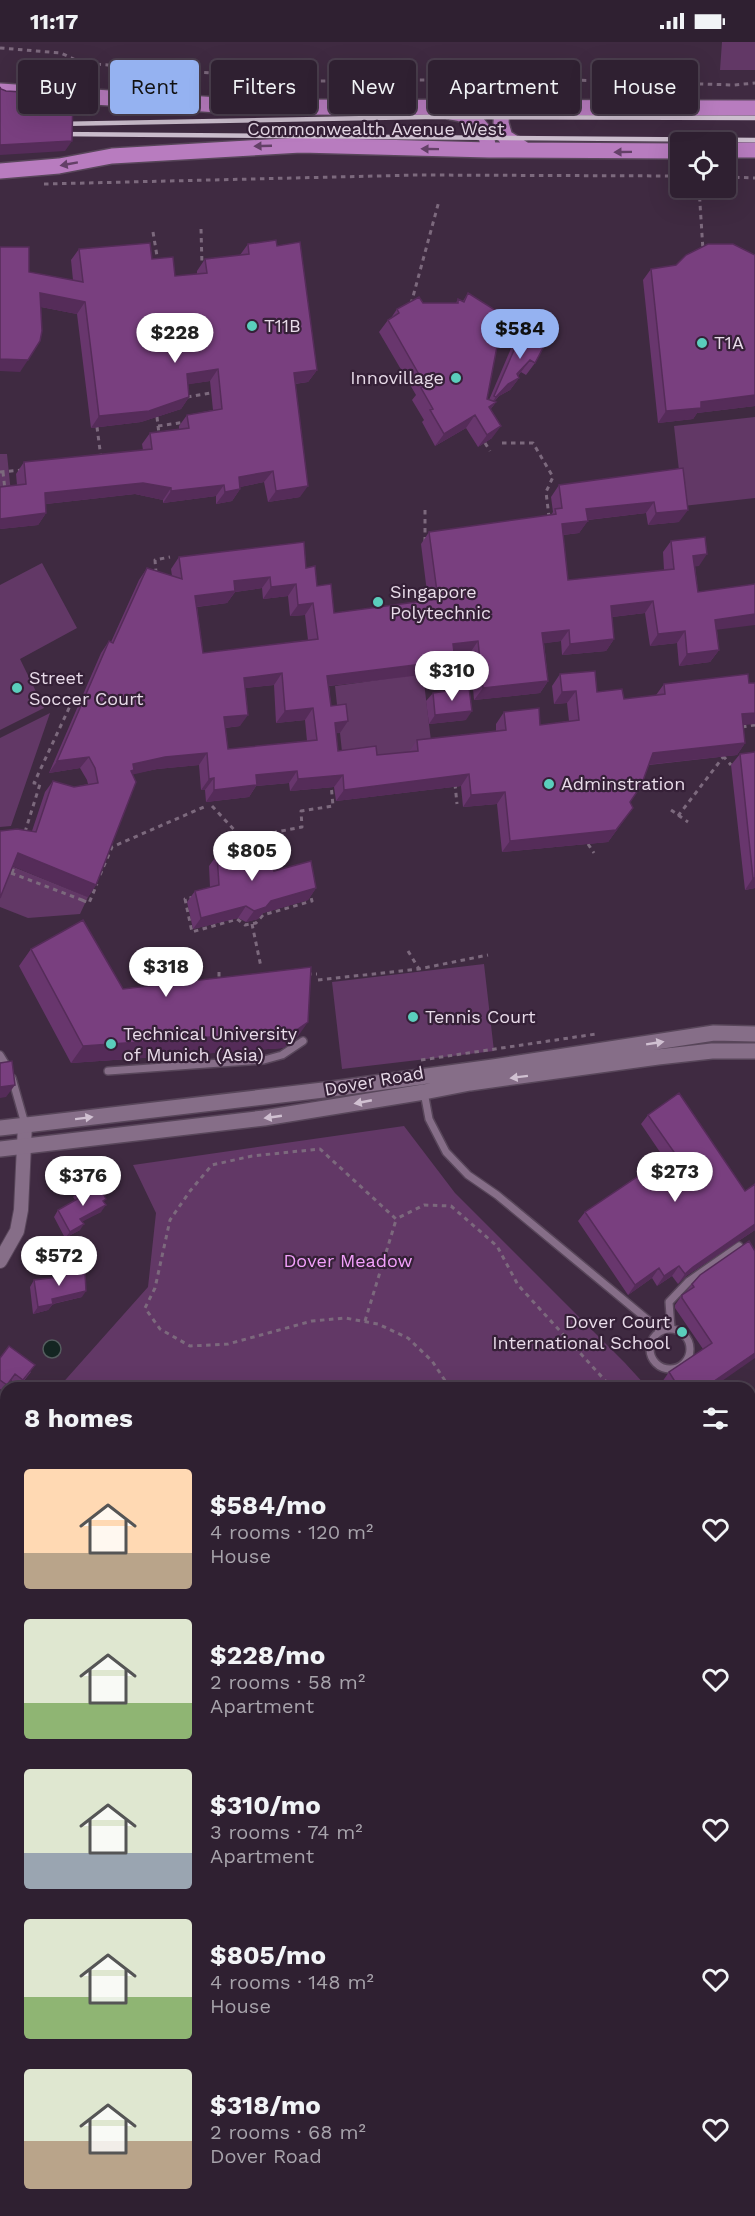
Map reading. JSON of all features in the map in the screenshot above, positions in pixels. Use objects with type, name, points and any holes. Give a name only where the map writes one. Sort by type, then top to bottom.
[{"type":"main road","name":"Commonwealth Avenue West","points":[[0,91],[250,106],[329,107]]},
{"type":"main road","name":"Commonwealth Avenue West","points":[[580,107],[755,108]]},
{"type":"main road","points":[[416,108],[465,114],[483,129],[489,150]]},
{"type":"main road","points":[[502,114],[501,123],[506,137],[524,149]]},
{"type":"main road","name":"Commonwealth Avenue West","points":[[0,171],[59,166],[112,156],[301,145],[608,152],[670,151]]},
{"type":"main road","points":[[736,150],[755,150]]},
{"type":"street","name":"Dover Road","points":[[597,1059],[714,1033],[755,1034]]},
{"type":"street","points":[[712,1051],[714,1033]]},
{"type":"street","name":"Dover Road","points":[[0,1128],[437,1075],[597,1059],[712,1051],[755,1051]]},
{"type":"street","name":"Dover Road","points":[[0,1149],[275,1116],[424,1092],[567,1063]]},
{"type":"street","points":[[0,1261],[17,1231],[26,1124]]},
{"type":"lane","points":[[108,1071],[264,1060],[282,1055],[303,1041]]},
{"type":"lane","points":[[0,1055],[10,1072],[26,1124]]},
{"type":"lane","points":[[437,1075],[424,1092],[429,1119],[446,1152],[468,1175],[497,1195],[660,1330]]},
{"type":"lane","points":[[670,1328],[669,1302],[689,1281],[739,1246]]},
{"type":"lane","points":[[670,1328],[681,1331],[688,1339],[691,1350],[687,1360],[679,1367],[669,1370],[658,1366],[651,1359],[649,1348],[652,1338],[660,1330],[670,1328]]},
{"type":"path","points":[[0,48],[61,53],[82,63],[314,81],[541,79],[734,85],[755,83]]},
{"type":"path","points":[[35,184],[418,175],[670,176]]},
{"type":"path","points":[[736,177],[755,178]]},
{"type":"path","points":[[700,198],[704,255]]},
{"type":"path","points":[[410,309],[439,201]]},
{"type":"path","points":[[201,229],[200,250],[203,270]]},
{"type":"path","points":[[153,232],[159,270]]},
{"type":"path","points":[[180,398],[211,393]]},
{"type":"path","points":[[157,417],[159,437]]},
{"type":"path","points":[[158,426],[189,422]]},
{"type":"path","points":[[97,427],[101,462]]},
{"type":"path","points":[[485,442],[490,451]]},
{"type":"path","points":[[502,443],[533,443],[550,470],[553,477],[546,492],[549,518],[540,518]]},
{"type":"path","points":[[5,497],[2,472],[23,470]]},
{"type":"path","points":[[425,510],[425,543]]},
{"type":"path","points":[[157,578],[155,560],[170,557]]},
{"type":"path","points":[[51,786],[34,783],[70,706]]},
{"type":"path","points":[[734,728],[755,725]]},
{"type":"path","points":[[678,816],[724,756],[731,765]]},
{"type":"path","points":[[454,774],[457,804]]},
{"type":"path","points":[[263,848],[277,844],[276,832],[302,827],[301,811],[333,806],[330,776]]},
{"type":"path","points":[[22,840],[40,784]]},
{"type":"path","points":[[7,872],[89,903],[112,847],[206,806]]},
{"type":"path","points":[[212,806],[253,850]]},
{"type":"path","points":[[671,810],[688,822]]},
{"type":"path","points":[[588,844],[594,853]]},
{"type":"path","points":[[12,873],[15,862]]},
{"type":"path","points":[[202,895],[185,899],[192,932],[237,919],[245,925],[256,923],[264,915],[312,902],[310,890]]},
{"type":"path","points":[[81,900],[83,895]]},
{"type":"path","points":[[252,924],[261,967]]},
{"type":"path","points":[[408,951],[419,969]]},
{"type":"path","points":[[318,980],[419,969],[488,955]]},
{"type":"path","points":[[209,983],[220,982],[219,972]]},
{"type":"path","points":[[307,975],[317,974]]},
{"type":"path","points":[[396,1220],[320,1149],[252,1156],[212,1165],[189,1191],[170,1220],[155,1288],[146,1308],[160,1329],[190,1346],[228,1344],[312,1321],[345,1318],[378,1324],[408,1338],[432,1361],[446,1382]]},
{"type":"path","points":[[365,1321],[396,1220],[424,1205],[451,1206],[497,1246],[518,1286],[606,1382]]},
{"type":"green space","points":[[722,42],[755,42],[755,70],[720,70]]},
{"type":"green space","points":[[755,417],[755,498],[683,506],[674,426]]},
{"type":"green space","points":[[0,454],[7,454],[11,493],[0,494]]},
{"type":"green space","points":[[42,563],[77,628],[20,659],[44,708],[0,730],[0,585]]},
{"type":"green space","points":[[423,674],[432,749],[343,761],[335,686]]},
{"type":"green space","points":[[50,713],[11,826],[0,827],[0,738]]},
{"type":"green space","points":[[9,865],[88,897],[80,914],[28,918],[0,907],[0,889]]},
{"type":"green space","name":"Tennis Court","points":[[484,964],[494,1051],[342,1069],[332,982]]},
{"type":"green space","name":"Dover Meadow","points":[[404,1126],[455,1193],[642,1382],[63,1382],[148,1287],[156,1213],[133,1165]]},
{"type":"shaded area","points":[[52,1340],[58,1343],[61,1349],[58,1355],[52,1358],[46,1355],[43,1349],[46,1343]]},
{"type":"building","points":[[0,87],[6,91],[18,92],[18,114],[73,114],[72,141],[0,145]]},
{"type":"building","points":[[276,240],[277,246],[300,242],[317,370],[294,373],[308,486],[276,491],[273,471],[239,477],[240,489],[225,492],[224,485],[171,491],[171,488],[143,483],[45,493],[46,513],[0,519],[0,487],[26,484],[24,462],[152,449],[150,433],[189,428],[187,415],[222,409],[218,369],[187,374],[189,397],[149,411],[99,416],[85,302],[40,293],[42,331],[40,341],[28,360],[0,359],[0,247],[29,247],[29,272],[83,282],[79,249],[150,243],[152,259],[173,257],[175,276],[207,273],[205,259],[249,254],[248,244]]},
{"type":"building","name":"T1A","points":[[708,244],[733,244],[755,255],[755,395],[701,402],[701,408],[666,411],[651,269],[676,265],[686,255]]},
{"type":"building","name":"Innovillage","points":[[468,293],[503,315],[487,399],[496,402],[489,407],[501,426],[487,435],[475,415],[444,434],[421,388],[425,385],[388,320],[399,313],[397,309],[419,297],[423,303],[458,303],[458,299],[464,302]]},
{"type":"building","points":[[521,334],[544,346],[535,363],[530,360],[517,374],[519,378],[508,384],[496,397],[494,396]]},
{"type":"building","points":[[683,468],[688,510],[656,513],[654,502],[586,509],[588,521],[562,524],[568,580],[674,569],[671,541],[705,537],[707,554],[693,556],[698,592],[755,584],[755,614],[715,620],[719,650],[687,654],[685,631],[658,634],[653,601],[611,606],[614,639],[570,644],[569,630],[542,633],[548,681],[483,688],[478,641],[453,644],[455,660],[327,676],[331,706],[346,704],[348,721],[335,723],[338,751],[376,746],[377,755],[418,751],[417,740],[506,730],[504,712],[539,708],[540,725],[579,720],[576,691],[562,692],[560,674],[595,671],[597,692],[622,689],[624,699],[665,694],[664,684],[748,674],[749,683],[755,683],[755,713],[742,714],[745,743],[653,753],[641,786],[630,802],[633,808],[616,830],[510,841],[505,792],[471,795],[469,774],[344,790],[343,775],[298,779],[297,771],[256,775],[257,785],[214,790],[214,778],[209,779],[207,753],[165,757],[133,764],[134,770],[131,771],[136,782],[96,885],[18,853],[0,898],[0,831],[17,829],[36,832],[53,781],[74,787],[98,783],[95,768],[89,757],[57,761],[109,641],[113,643],[147,568],[182,579],[179,557],[304,542],[306,568],[315,566],[317,586],[331,584],[334,613],[438,599],[429,532],[556,514],[555,509],[562,508],[559,485]],"holes":[[[270,577],[271,587],[296,584],[298,605],[313,603],[318,639],[203,653],[195,596],[235,591],[234,581]],[[282,673],[285,711],[313,708],[317,740],[228,749],[224,717],[248,715],[244,678]]]},
{"type":"building","points":[[469,688],[472,711],[435,715],[433,693]]},
{"type":"building","points":[[755,752],[755,878],[753,878],[740,754]]},
{"type":"building","points":[[268,842],[274,871],[311,861],[316,888],[271,901],[266,907],[254,911],[246,906],[201,918],[195,891],[219,885],[217,855]]},
{"type":"building","points":[[83,920],[123,989],[311,967],[308,1022],[295,1031],[83,1046],[31,949]]},
{"type":"building","points":[[12,1061],[15,1085],[0,1087],[0,1063]]},
{"type":"building","name":"Dover Court International School","points":[[679,1093],[745,1191],[755,1184],[755,1224],[685,1274],[679,1266],[664,1276],[659,1268],[635,1285],[585,1212],[674,1152],[648,1115]]},
{"type":"building","points":[[90,1184],[93,1189],[99,1186],[106,1199],[103,1201],[106,1205],[80,1219],[84,1224],[70,1232],[58,1210],[81,1197],[78,1191]]},
{"type":"building","name":"Dover Court International School","points":[[749,1241],[755,1251],[755,1353],[713,1382],[675,1382],[669,1372],[712,1343],[682,1298],[682,1295],[694,1287],[692,1284],[700,1275]]},
{"type":"building","points":[[77,1269],[78,1273],[85,1273],[86,1291],[52,1299],[53,1304],[38,1307],[34,1280],[58,1277],[58,1273]]},
{"type":"building","points":[[9,1346],[35,1365],[23,1380],[15,1374],[9,1382],[3,1382],[0,1380],[0,1358]]},
{"type":"railway","points":[[57,124],[425,117],[755,118]]},
{"type":"railway","points":[[56,134],[755,140]]},
{"type":"place","name":"T11B","points":[[252,326]]},
{"type":"place","name":"T1A","points":[[702,343]]},
{"type":"place","name":"Innovillage","points":[[456,378]]},
{"type":"place","name":"Singapore Polytechnic","points":[[378,602]]},
{"type":"place","name":"Street Soccer Court","points":[[17,688]]},
{"type":"place","name":"Adminstration","points":[[549,784]]},
{"type":"place","name":"Tennis Court","points":[[413,1017]]},
{"type":"place","name":"Technical University of Munich (Asia)","points":[[111,1044]]},
{"type":"place","name":"Dover Court International School","points":[[682,1332]]}]
